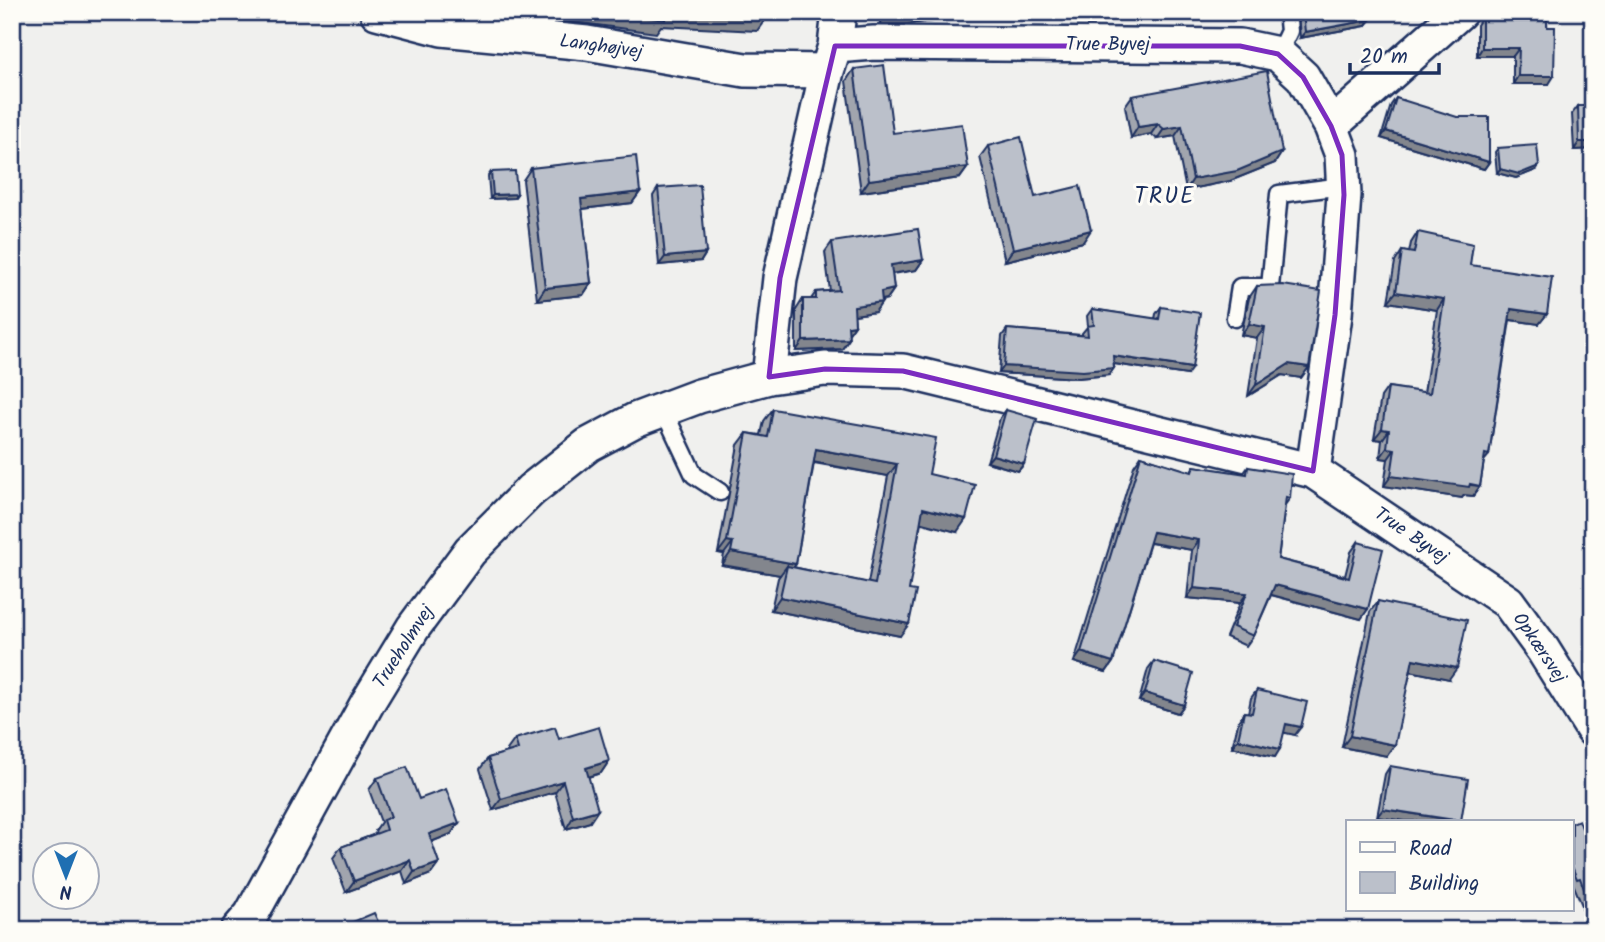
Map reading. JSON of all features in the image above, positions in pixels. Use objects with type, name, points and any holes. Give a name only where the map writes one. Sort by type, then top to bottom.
[{"type":"street","name":"Langhøjvej","points":[[377,12],[442,29],[587,43],[745,70],[831,59]]},
{"type":"street","points":[[769,377],[780,278],[831,59],[839,12]]},
{"type":"street","points":[[1331,126],[1461,12]]},
{"type":"street","name":"True Byvej","points":[[831,59],[874,43],[1241,46],[1278,54]]},
{"type":"street","points":[[1278,54],[1303,76],[1331,126],[1342,155],[1343,186],[1335,315],[1313,471]]},
{"type":"street","name":"True Byvej","points":[[649,415],[699,396],[769,377],[825,369],[903,371],[1313,471],[1508,602]]},
{"type":"street","name":"Trueholmvej","points":[[238,930],[251,915],[375,690],[413,628],[470,551],[531,490],[588,445],[649,415]]},
{"type":"street","name":"Opkærsvej","points":[[1508,602],[1543,649],[1593,730]]},
{"type":"lane","points":[[1278,54],[1289,31],[1287,12]]},
{"type":"lane","points":[[1235,318],[1240,287],[1269,287],[1279,194],[1343,186]]},
{"type":"lane","points":[[649,415],[694,475],[720,492]]},
{"type":"highlighted area","points":[[835,46],[1240,46],[1278,54],[1303,77],[1331,126],[1342,155],[1344,195],[1335,315],[1313,471],[903,371],[825,369],[769,377],[780,278]]},
{"type":"building","points":[[613,12],[666,12],[665,20]]},
{"type":"building","points":[[676,12],[767,12],[767,17]]},
{"type":"building","points":[[1303,12],[1368,12],[1370,20],[1305,32]]},
{"type":"building","points":[[1482,17],[1547,17],[1547,27],[1555,27],[1554,76],[1518,76],[1519,48],[1482,48]]},
{"type":"building","points":[[884,65],[893,133],[962,124],[968,167],[869,180],[854,69]]},
{"type":"building","points":[[1267,71],[1282,152],[1237,171],[1193,179],[1182,126],[1164,129],[1158,124],[1138,127],[1132,96]]},
{"type":"building","points":[[1396,98],[1457,117],[1489,117],[1489,162],[1386,131]]},
{"type":"building","points":[[1578,106],[1593,106],[1593,142],[1579,142]]},
{"type":"building","points":[[1021,137],[1035,197],[1080,186],[1091,230],[1013,249],[988,146]]},
{"type":"building","points":[[1537,145],[1539,166],[1519,174],[1500,169],[1498,148]]},
{"type":"building","points":[[636,156],[640,192],[581,199],[591,283],[545,288],[531,168]]},
{"type":"building","points":[[515,171],[517,194],[493,195],[491,172]]},
{"type":"building","points":[[700,185],[706,253],[665,257],[658,188]]},
{"type":"building","points":[[918,229],[923,260],[891,265],[894,289],[881,292],[882,302],[854,306],[855,325],[848,326],[849,339],[803,341],[803,299],[816,299],[816,292],[839,290],[832,242]]},
{"type":"building","points":[[1418,232],[1473,244],[1470,265],[1552,277],[1547,314],[1511,309],[1489,455],[1485,454],[1480,486],[1470,484],[1469,487],[1391,476],[1395,449],[1387,448],[1389,430],[1382,429],[1388,387],[1430,393],[1444,299],[1396,292],[1402,251],[1414,253]]},
{"type":"building","points":[[1283,285],[1321,291],[1309,367],[1289,364],[1256,385],[1265,327],[1249,324],[1257,286]]},
{"type":"building","points":[[1161,307],[1200,313],[1192,368],[1113,356],[1114,368],[1083,371],[1004,366],[1007,329],[1088,336],[1087,326],[1094,325],[1092,309],[1159,319]]},
{"type":"building","points":[[773,409],[936,438],[929,474],[975,485],[966,519],[923,508],[909,590],[916,591],[909,624],[780,597],[787,566],[875,584],[897,464],[816,449],[796,564],[731,552],[733,542],[727,541],[747,433],[768,437]]},
{"type":"building","points":[[1006,410],[1037,419],[1024,464],[993,455]]},
{"type":"building","points":[[1141,456],[1192,472],[1194,466],[1247,474],[1248,467],[1292,474],[1290,498],[1286,497],[1278,559],[1349,578],[1358,542],[1383,549],[1368,609],[1275,585],[1253,636],[1233,627],[1247,593],[1194,588],[1199,540],[1153,532],[1113,662],[1081,652]]},
{"type":"building","points":[[1378,601],[1467,620],[1457,668],[1413,659],[1395,745],[1350,736]]},
{"type":"building","points":[[1154,661],[1193,673],[1184,705],[1145,693]]},
{"type":"building","points":[[1257,690],[1307,702],[1301,727],[1286,724],[1280,749],[1238,739],[1244,712],[1252,713]]},
{"type":"building","points":[[555,727],[559,739],[599,727],[609,761],[586,768],[598,810],[573,817],[563,781],[501,799],[488,758],[518,749],[515,739]]},
{"type":"building","points":[[1390,766],[1468,779],[1461,820],[1383,809]]},
{"type":"building","points":[[407,767],[419,799],[446,789],[459,823],[429,834],[439,863],[414,872],[410,860],[354,881],[341,847],[386,830],[383,820],[391,817],[377,778]]},
{"type":"building","points":[[1579,820],[1582,828],[1593,824],[1593,898],[1588,900],[1580,878],[1577,879],[1574,871],[1574,822]]},
{"type":"building","points":[[374,913],[382,930],[334,930]]},
{"type":"district","name":"TRUE","points":[[1165,197]]}]
